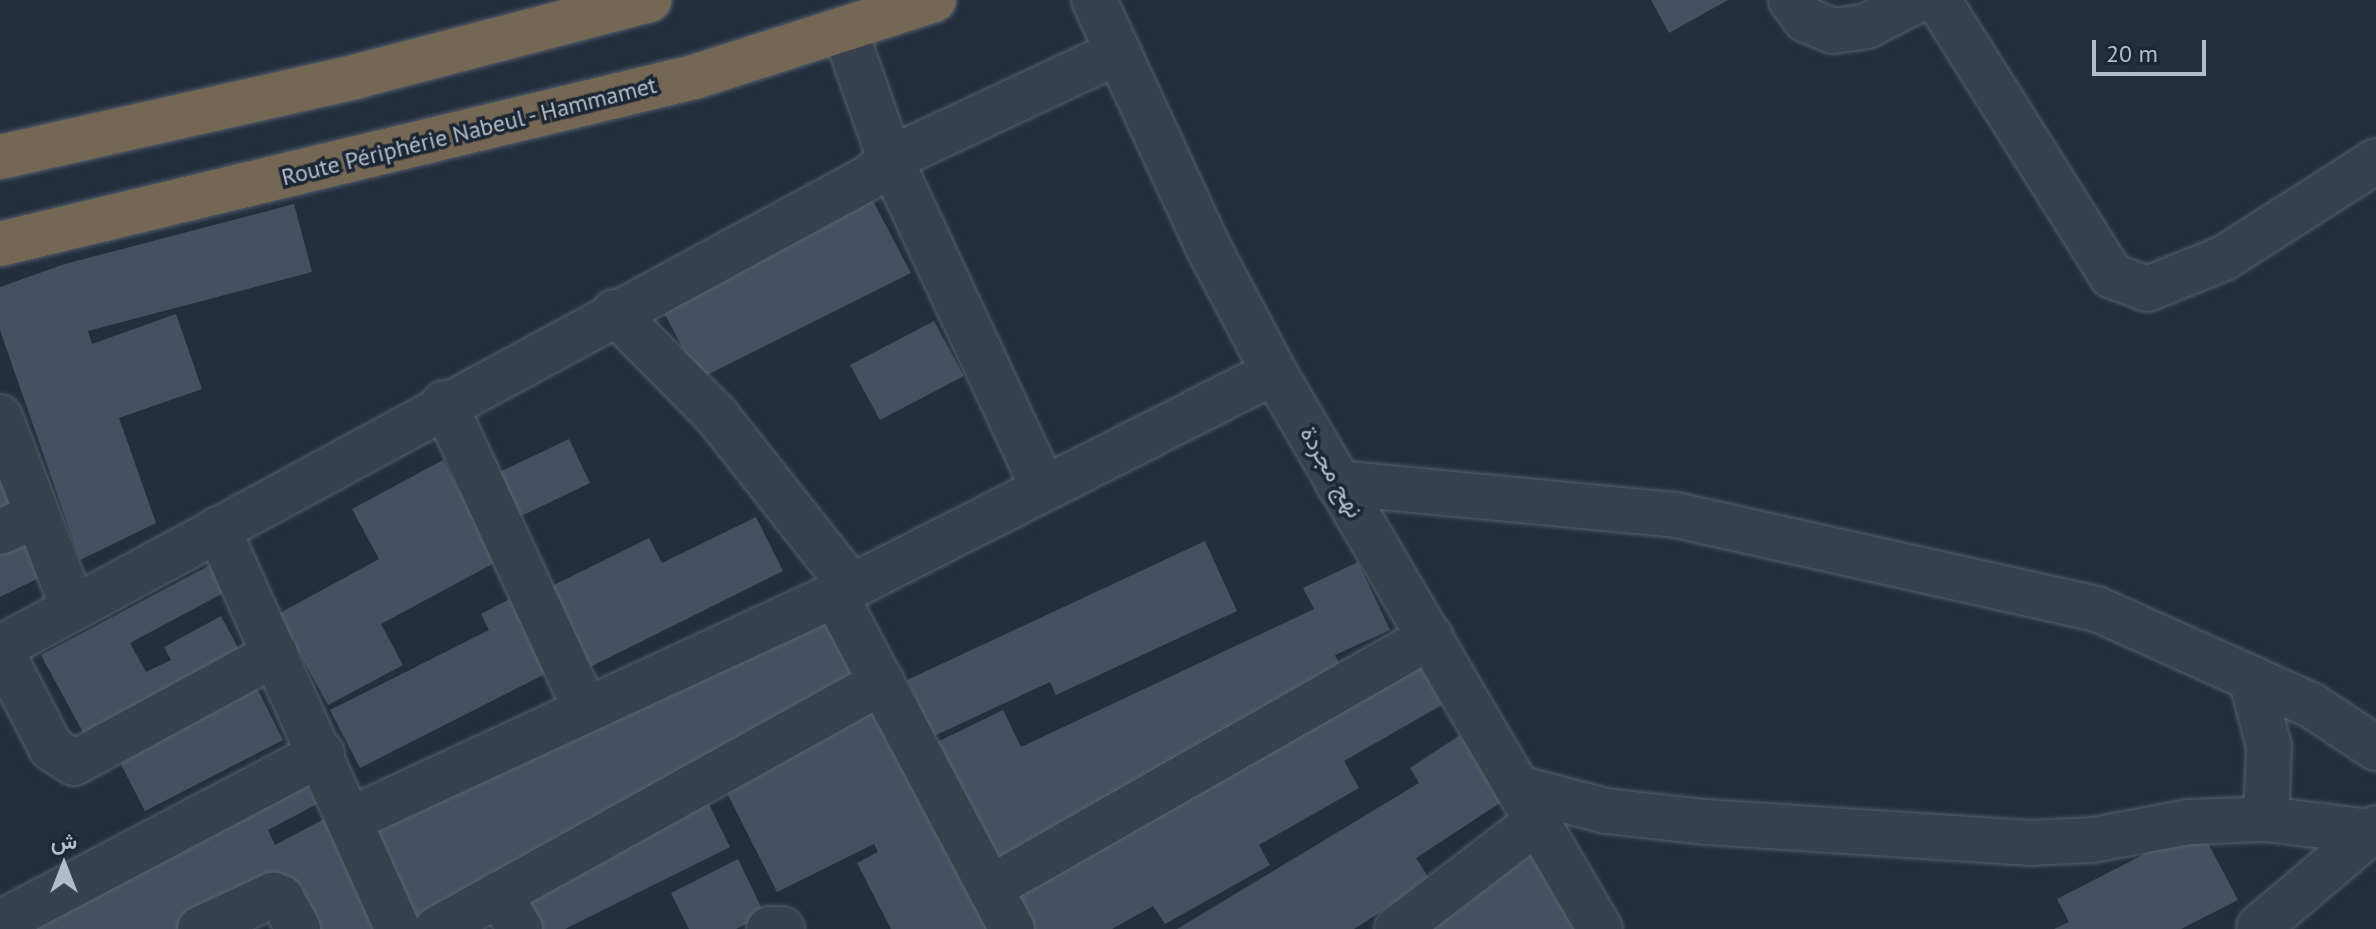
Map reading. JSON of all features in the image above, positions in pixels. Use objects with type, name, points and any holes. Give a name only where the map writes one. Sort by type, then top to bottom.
[{"type":"highway","points":[[0,157],[358,76],[649,0]]},
{"type":"highway","name":"Route Périphérie Nabeul - Hammamet","points":[[0,244],[694,77],[934,0]]},
{"type":"street","name":"نهج مجردة","points":[[1094,0],[1209,249],[1274,372],[1600,929]]},
{"type":"street","points":[[1791,0],[1806,20],[1833,31],[1867,26],[1917,0]]},
{"type":"street","points":[[1938,0],[2112,276],[2147,289],[2224,258],[2376,161]]},
{"type":"street","points":[[845,31],[890,159],[1044,489]]},
{"type":"street","points":[[275,654],[74,763],[51,748],[0,648],[444,403],[870,177],[890,159],[1118,52]]},
{"type":"street","points":[[614,312],[716,415],[844,591],[882,682],[1012,929]]},
{"type":"street","points":[[349,820],[844,591],[1274,372]]},
{"type":"street","points":[[444,403],[586,710]]},
{"type":"street","points":[[3,435],[18,524],[72,606]]},
{"type":"street","points":[[1338,483],[1676,515],[2097,609],[2311,705],[2376,748]]},
{"type":"street","points":[[218,529],[322,753],[398,929]]},
{"type":"street","points":[[990,888],[1430,637]]},
{"type":"street","points":[[2251,678],[2269,747],[2266,819]]},
{"type":"street","points":[[437,929],[510,912],[882,682]]},
{"type":"street","points":[[0,923],[322,753]]},
{"type":"street","points":[[1397,929],[1528,804],[1706,822],[2030,843],[2093,840],[2189,822],[2266,819],[2373,830]]},
{"type":"street","points":[[2255,928],[2373,830]]},
{"type":"street","points":[[200,929],[273,895],[281,898],[298,929]]},
{"type":"street","points":[[769,929],[782,929]]},
{"type":"building","points":[[1651,0],[1728,0],[1669,33]]},
{"type":"building","points":[[872,199],[911,273],[699,379],[663,311]]},
{"type":"building","points":[[294,204],[312,272],[88,331],[92,344],[176,314],[202,389],[119,418],[156,523],[80,560],[0,330],[0,287],[65,264]]},
{"type":"building","points":[[934,321],[964,376],[880,420],[850,365]]},
{"type":"building","points":[[569,439],[590,483],[513,520],[491,476]]},
{"type":"building","points":[[0,452],[24,507],[0,517]]},
{"type":"building","points":[[443,460],[498,561],[381,624],[403,665],[328,705],[278,614],[379,559],[352,509]]},
{"type":"building","points":[[756,517],[783,571],[590,667],[550,587],[649,538],[662,563]]},
{"type":"building","points":[[21,531],[43,576],[0,597],[0,542]]},
{"type":"building","points":[[1205,541],[1237,611],[1056,695],[1050,682],[934,736],[907,680]]},
{"type":"building","points":[[1358,562],[1390,630],[1335,655],[1344,673],[999,864],[937,742],[1003,710],[1021,747],[1314,609],[1303,588]]},
{"type":"building","points":[[212,564],[227,591],[130,643],[146,672],[171,660],[164,647],[221,616],[241,653],[85,736],[41,655]]},
{"type":"building","points":[[515,596],[553,670],[360,768],[330,710],[489,630],[481,614]]},
{"type":"building","points":[[830,610],[864,679],[418,927],[372,831]]},
{"type":"building","points":[[1420,665],[1442,705],[1344,761],[1359,788],[1259,845],[1270,865],[1165,924],[1153,906],[1112,929],[1031,929],[1012,896]]},
{"type":"building","points":[[255,684],[283,740],[145,811],[116,755]]},
{"type":"building","points":[[870,709],[990,929],[891,929],[857,863],[878,852],[874,844],[777,892],[722,783]]},
{"type":"building","points":[[1460,735],[1503,801],[1416,858],[1430,880],[1354,929],[1177,929],[1419,783],[1410,768]]},
{"type":"building","points":[[303,778],[317,804],[268,830],[275,845],[324,819],[380,929],[305,929],[280,880],[185,929],[17,929]]},
{"type":"building","points":[[707,800],[730,847],[565,929],[537,929],[519,894]]},
{"type":"building","points":[[2199,826],[2238,900],[2181,929],[2054,929],[2069,922],[2057,899]]},
{"type":"building","points":[[1531,854],[1574,929],[1428,929]]},
{"type":"building","points":[[738,859],[765,915],[736,929],[689,929],[671,893]]}]
